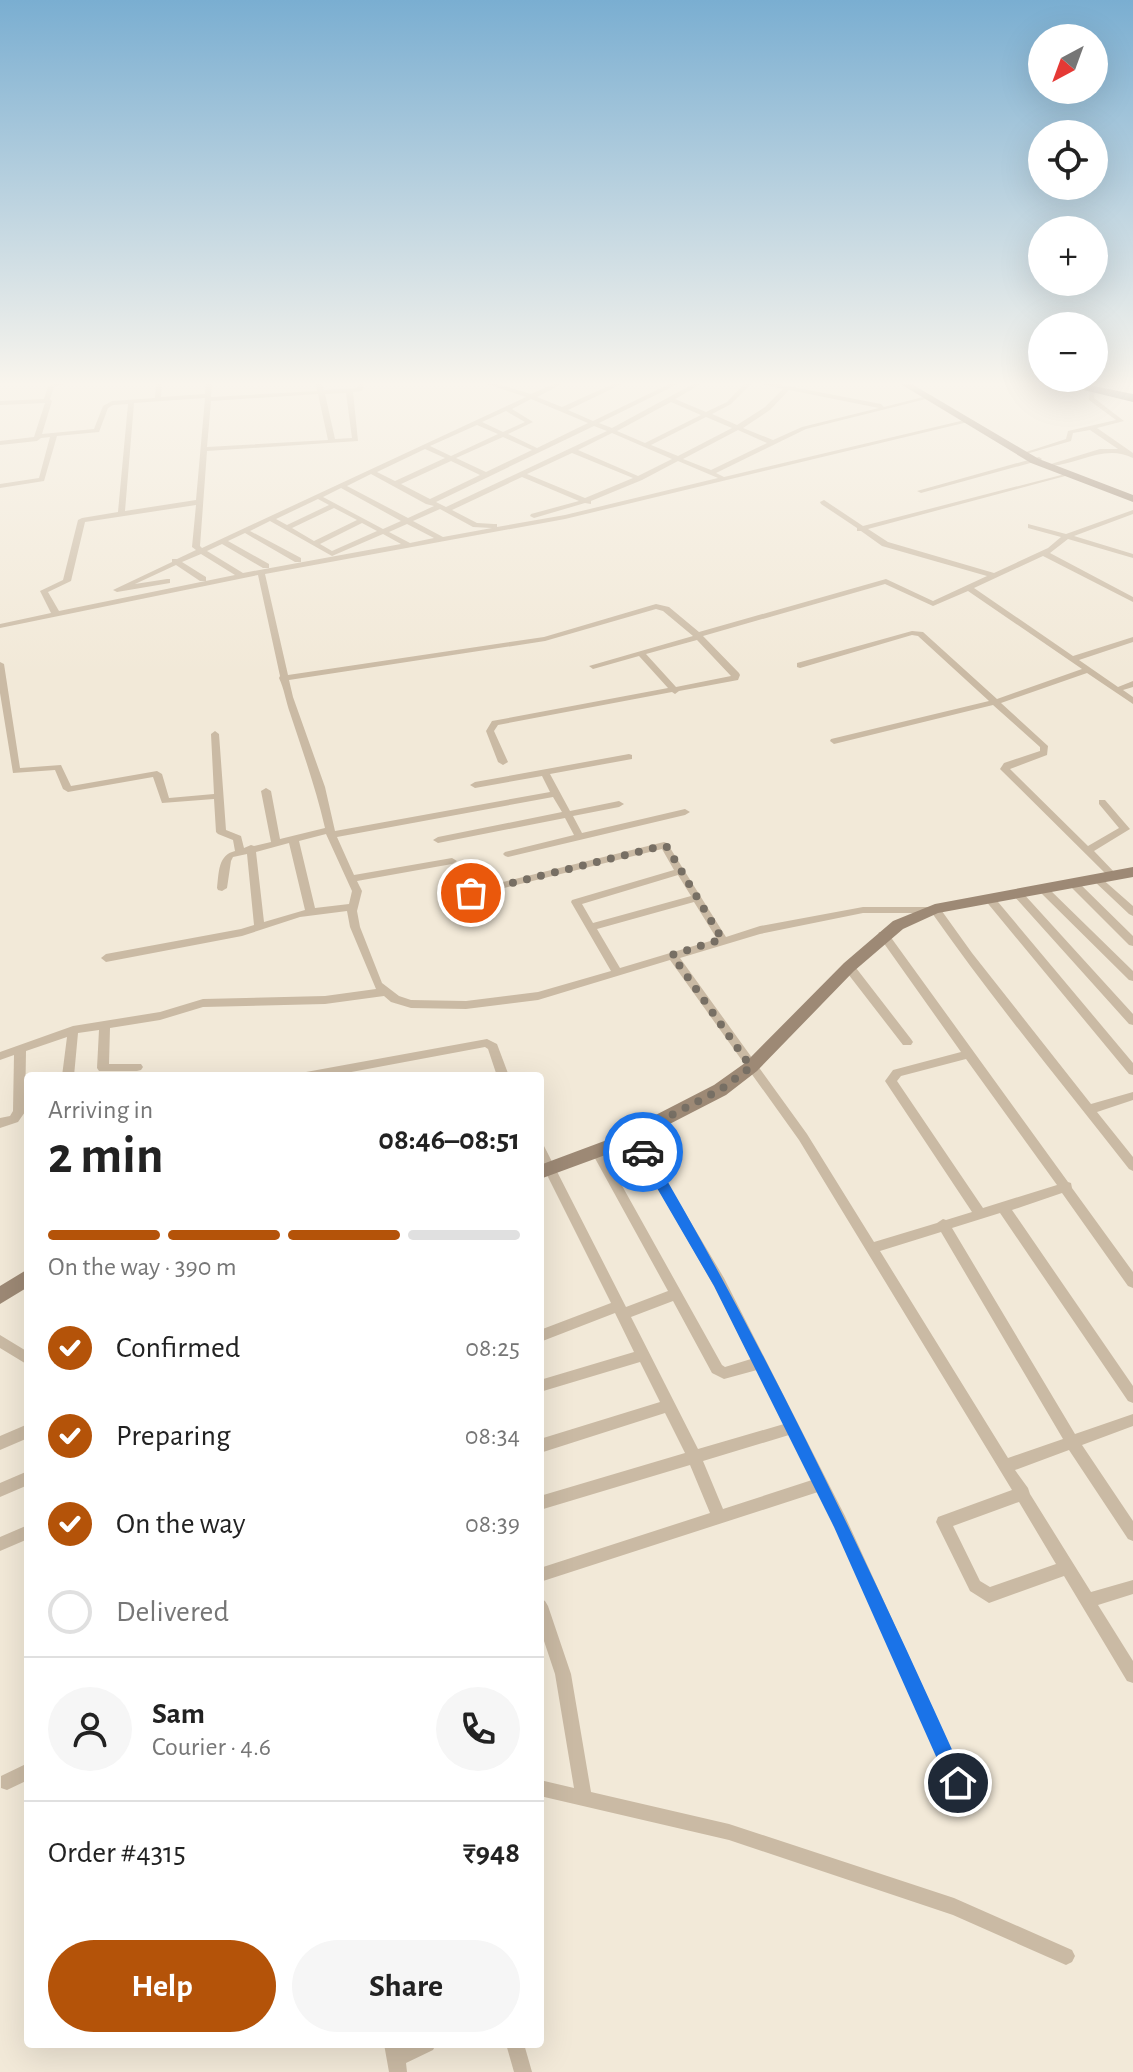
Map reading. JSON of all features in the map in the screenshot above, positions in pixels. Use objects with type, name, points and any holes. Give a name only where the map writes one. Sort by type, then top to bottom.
[{"type":"street","points":[[0,486],[42,480]]},
{"type":"street","points":[[121,514],[124,480]]},
{"type":"street","points":[[202,480],[196,547],[238,574]]},
{"type":"street","points":[[167,581],[117,591],[351,480]]},
{"type":"street","points":[[387,480],[476,525],[489,527],[588,502],[638,480]]},
{"type":"street","points":[[395,484],[404,480]]},
{"type":"street","points":[[429,502],[476,480]]},
{"type":"street","points":[[263,569],[332,554],[508,480]]},
{"type":"street","points":[[535,480],[588,502]]},
{"type":"street","points":[[0,626],[263,569],[411,546],[578,514],[722,480]]},
{"type":"street","points":[[921,491],[960,480]]},
{"type":"street","points":[[860,529],[1046,480]]},
{"type":"street","points":[[1083,480],[1133,497]]},
{"type":"street","points":[[1090,480],[1133,497]]},
{"type":"street","points":[[340,485],[444,540]]},
{"type":"street","points":[[317,496],[411,546]]},
{"type":"street","points":[[56,614],[44,589],[67,581],[81,521],[200,502]]},
{"type":"street","points":[[824,502],[860,529],[891,546],[995,576]]},
{"type":"street","points":[[287,528],[335,505]]},
{"type":"street","points":[[593,666],[886,581],[930,605],[1043,553],[1067,536],[1133,512]]},
{"type":"street","points":[[269,518],[332,554]]},
{"type":"street","points":[[314,544],[363,520]]},
{"type":"street","points":[[1031,526],[1133,556]]},
{"type":"street","points":[[244,530],[298,560]]},
{"type":"street","points":[[221,540],[263,569],[283,678],[320,787],[330,832],[352,879],[357,897],[353,907],[355,927],[383,992]]},
{"type":"street","points":[[1043,553],[1133,600]]},
{"type":"street","points":[[175,561],[203,579]]},
{"type":"street","points":[[152,572],[176,585],[238,574]]},
{"type":"street","points":[[969,588],[1133,701]]},
{"type":"street","points":[[283,678],[545,639],[656,606],[666,609],[697,635],[736,677],[492,725],[490,731],[503,762]]},
{"type":"street","points":[[800,665],[916,632],[1047,751],[1007,765],[1005,769],[1087,851],[1133,912]]},
{"type":"street","points":[[1073,659],[1133,639]]},
{"type":"street","points":[[641,653],[675,691]]},
{"type":"street","points":[[0,664],[16,771],[59,767],[68,789],[157,774],[165,801],[219,796]]},
{"type":"street","points":[[834,741],[995,702],[1088,670]]},
{"type":"street","points":[[1116,690],[1133,684]]},
{"type":"street","points":[[215,734],[221,832],[238,838],[245,850],[259,927]]},
{"type":"street","points":[[475,785],[629,757]]},
{"type":"street","points":[[545,773],[579,836]]},
{"type":"street","points":[[266,791],[276,842]]},
{"type":"street","points":[[222,888],[226,860],[245,850],[293,838],[554,794]]},
{"type":"street","points":[[1087,851],[1125,829],[1102,802]]},
{"type":"street","points":[[438,840],[619,804]]},
{"type":"street","points":[[508,854],[685,812]]},
{"type":"street","points":[[293,838],[311,912]]},
{"type":"street","points":[[443,900],[662,846],[667,847],[722,939]]},
{"type":"street","points":[[352,879],[452,861]]},
{"type":"street","points":[[617,972],[576,905],[577,900],[681,871]]},
{"type":"street","points":[[0,1056],[73,1030],[160,1016],[216,1001],[325,1000],[383,992],[411,1004],[466,1005],[557,992],[722,939],[863,910],[935,909],[1133,872]]},
{"type":"street","points":[[1073,883],[1133,942]]},
{"type":"street","points":[[1043,889],[1133,977]]},
{"type":"street","points":[[1018,894],[1133,1021]]},
{"type":"street","points":[[590,927],[697,898]]},
{"type":"street","points":[[989,898],[1133,1071]]},
{"type":"street","points":[[106,958],[259,927],[311,912],[353,907]]},
{"type":"street","points":[[719,1516],[694,1457],[621,1310],[545,1171],[633,1135],[720,1090],[751,1067],[883,935],[935,909]]},
{"type":"street","points":[[935,909],[1133,1166]]},
{"type":"street","points":[[883,935],[968,1054],[1128,1266],[1133,1282]]},
{"type":"street","points":[[672,955],[803,1137],[874,1248],[1133,1675]]},
{"type":"street","points":[[849,967],[907,1042]]},
{"type":"street","points":[[1121,1008],[1133,1003]]},
{"type":"street","points":[[105,1024],[103,1068],[137,1067]]},
{"type":"street","points":[[68,1072],[73,1030]]},
{"type":"street","points":[[328,1072],[487,1043],[493,1046],[502,1072]]},
{"type":"street","points":[[0,1123],[14,1119],[19,1112],[20,1048]]},
{"type":"street","points":[[968,1054],[897,1073],[891,1081],[980,1214]]},
{"type":"street","points":[[1088,1110],[1133,1096]]},
{"type":"street","points":[[633,1135],[719,1282],[821,1484],[958,1783]]},
{"type":"street","points":[[597,1151],[719,1371],[724,1373],[759,1363]]},
{"type":"street","points":[[874,1248],[1067,1187]]},
{"type":"street","points":[[1003,1207],[1133,1397]]},
{"type":"street","points":[[943,1224],[1071,1440],[1133,1534]]},
{"type":"street","points":[[0,1296],[24,1280]]},
{"type":"street","points":[[544,1335],[676,1294]]},
{"type":"street","points":[[0,1341],[24,1356]]},
{"type":"street","points":[[544,1385],[643,1355]]},
{"type":"street","points":[[544,1445],[668,1406]]},
{"type":"street","points":[[1006,1466],[1133,1420]]},
{"type":"street","points":[[544,1502],[792,1428]]},
{"type":"street","points":[[0,1443],[24,1433]]},
{"type":"street","points":[[0,1490],[24,1480]]},
{"type":"street","points":[[544,1574],[821,1484]]},
{"type":"street","points":[[1023,1493],[943,1522],[975,1586],[989,1595],[1068,1567]]},
{"type":"street","points":[[0,1544],[24,1534]]},
{"type":"street","points":[[1089,1600],[1133,1587]]},
{"type":"street","points":[[544,1618],[563,1674],[584,1798]]},
{"type":"street","points":[[7,1782],[24,1773]]},
{"type":"street","points":[[544,1789],[729,1832],[954,1907],[1066,1956]]},
{"type":"street","points":[[395,2058],[418,2048]]},
{"type":"street","points":[[516,2048],[523,2072]]},
{"type":"way so far","points":[[471,893],[667,847],[722,939],[672,955],[751,1067],[720,1090],[633,1135],[643,1152]]},
{"type":"route","points":[[643,1152],[719,1282],[840,1521],[958,1783]]}]
